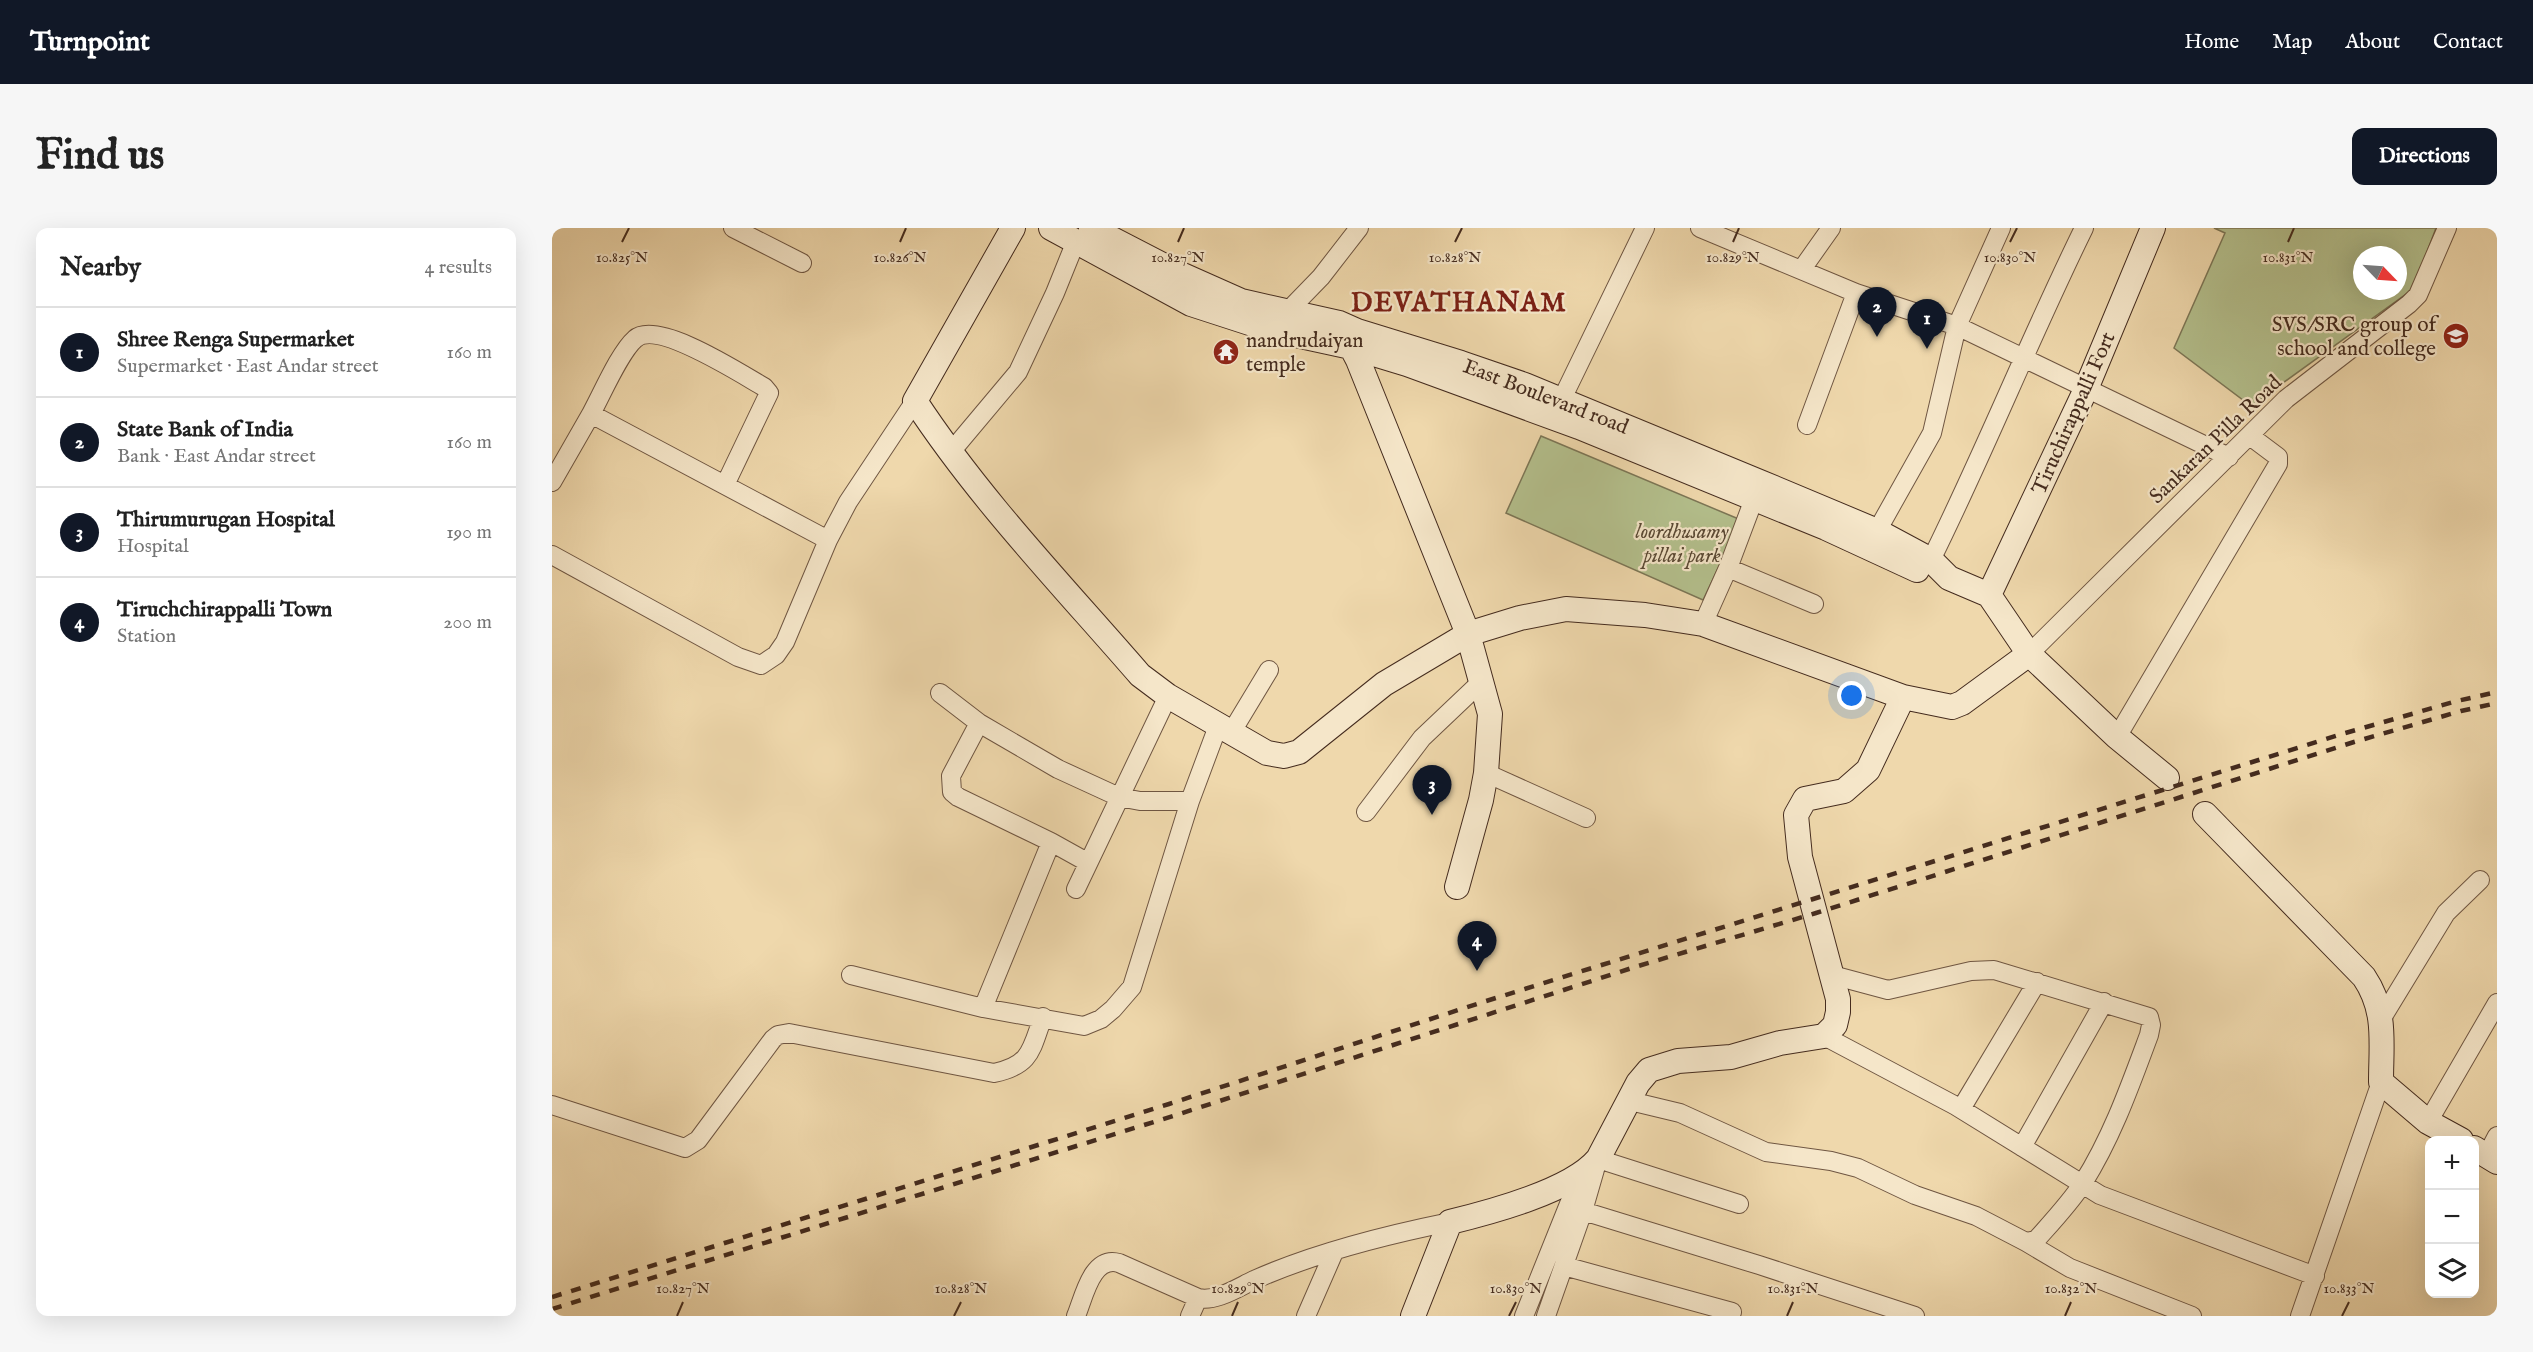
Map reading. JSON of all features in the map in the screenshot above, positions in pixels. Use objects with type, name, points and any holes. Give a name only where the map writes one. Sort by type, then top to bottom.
[{"type":"street","points":[[733,228],[802,264]]},
{"type":"street","points":[[552,555],[738,657],[761,665],[776,654],[785,642],[828,540],[848,502],[915,401],[1013,228]]},
{"type":"street","points":[[1051,228],[1098,234],[1191,304],[1269,329],[1351,347],[1407,364],[1579,427],[1826,528],[1916,570],[1949,578]]},
{"type":"street","points":[[1288,311],[1321,277],[1359,228]]},
{"type":"street","points":[[1561,401],[1645,228]]},
{"type":"street","points":[[1700,228],[1856,293],[1957,326],[2229,457]]},
{"type":"street","points":[[1802,269],[1831,228]]},
{"type":"street","points":[[1877,531],[1934,428],[1957,326],[2001,228]]},
{"type":"street","points":[[1930,560],[1961,499],[2023,357],[2084,228]]},
{"type":"street","name":"Tiruchirappalli Fort","points":[[1989,595],[2086,389],[2153,228]]},
{"type":"street","name":"Sankaran Pilla Road","points":[[2029,654],[2286,399],[2418,295],[2447,228]]},
{"type":"street","points":[[950,453],[1016,376],[1055,293],[1098,234]]},
{"type":"street","name":"East Boulevard road","points":[[1098,234],[1240,301],[1339,322],[1358,331],[1525,386],[1877,531],[1930,560],[1949,578],[1989,595]]},
{"type":"street","points":[[1807,425],[1856,293]]},
{"type":"street","points":[[1339,322],[1468,634],[1490,724],[1481,800],[1457,888]]},
{"type":"street","points":[[552,482],[628,346],[637,337],[648,333],[673,338],[764,387],[769,393],[725,485]]},
{"type":"street","points":[[915,401],[950,453],[1002,518],[1140,675],[1168,696],[1267,753],[1284,756],[1296,753],[1384,684],[1468,634],[1520,618],[1566,609],[1645,615],[1703,624],[1903,697],[1952,707],[1962,703],[2029,654]]},
{"type":"street","points":[[591,414],[828,540]]},
{"type":"street","points":[[2117,737],[2278,464],[2278,458],[2250,436]]},
{"type":"street","points":[[1703,624],[1728,568],[1754,499]]},
{"type":"street","points":[[1728,568],[1814,604]]},
{"type":"street","points":[[1989,595],[2029,654],[2117,737],[2167,778]]},
{"type":"street","points":[[851,975],[982,1008],[1084,1026],[1101,1019],[1132,987],[1190,801],[1225,730],[1269,670]]},
{"type":"street","points":[[1366,813],[1422,738],[1481,682]]},
{"type":"street","points":[[940,693],[979,723],[1058,769],[1119,797],[1140,801],[1190,801]]},
{"type":"street","points":[[1076,889],[1168,696]]},
{"type":"street","points":[[1824,1036],[1834,1025],[1838,1012],[1838,999],[1800,858],[1796,813],[1805,799],[1844,791],[1868,770],[1903,697]]},
{"type":"street","points":[[979,723],[951,776],[952,792],[1088,862]]},
{"type":"street","points":[[1486,773],[1586,818]]},
{"type":"street","points":[[2205,814],[2364,977],[2382,1018],[2381,1082],[2300,1316]]},
{"type":"street","points":[[982,1008],[1051,842]]},
{"type":"street","points":[[2382,1018],[2446,913],[2480,880]]},
{"type":"street","points":[[1832,975],[1888,990],[1971,971],[1994,970],[2149,1017],[2151,1025],[2124,1104],[2082,1184],[2036,1240],[2026,1242]]},
{"type":"street","points":[[1961,1109],[2037,982]]},
{"type":"street","points":[[2022,1147],[2104,1002]]},
{"type":"street","points":[[2428,1122],[2497,1003]]},
{"type":"street","points":[[552,1105],[685,1148],[698,1140],[778,1035],[789,1033],[994,1073],[1013,1069],[1024,1060],[1043,1017]]},
{"type":"street","points":[[1524,1316],[1590,1167],[1630,1101],[1638,1083],[1649,1070],[1662,1064],[1731,1057],[1780,1043],[1824,1036],[1961,1109],[2100,1195],[2315,1276]]},
{"type":"street","points":[[2381,1082],[2428,1122],[2454,1136]]},
{"type":"street","points":[[1630,1101],[1680,1113],[1766,1152],[1831,1161],[1858,1168],[1915,1195],[1976,1216],[2070,1268],[2192,1316]]},
{"type":"street","points":[[1546,1316],[1583,1211],[1590,1167]]},
{"type":"street","points":[[1076,1316],[1096,1269],[1102,1263],[1111,1261],[1198,1298],[1214,1298],[1264,1275],[1334,1252],[1406,1231],[1450,1222],[1559,1188],[1590,1167],[1739,1204]]},
{"type":"street","points":[[1583,1211],[1915,1316]]},
{"type":"street","points":[[1413,1316],[1450,1222]]},
{"type":"street","points":[[1306,1316],[1334,1252]]},
{"type":"street","points":[[1564,1266],[1731,1312]]},
{"type":"street","points":[[1190,1316],[1198,1298]]},
{"type":"green space","points":[[2214,228],[2436,228],[2413,289],[2407,293],[2407,246],[2353,246],[2353,300],[2398,300],[2251,406],[2174,348],[2225,233]]},
{"type":"green space","name":"loordhusamy pillai park","points":[[1541,436],[1741,520],[1703,600],[1506,513]]},
{"type":"railway","points":[[552,1297],[1169,1104],[1483,1002],[2342,734],[2497,692]]},
{"type":"railway","points":[[552,1309],[1173,1116],[1635,967],[1816,913],[2354,742],[2497,703]]},
{"type":"place","name":"SVS/SRC group of school and college","points":[[2456,336]]},
{"type":"place","name":"State Bank of India","points":[[1877,337]]},
{"type":"place","name":"Shree Renga Supermarket","points":[[1927,349]]},
{"type":"place","name":"nandrudaiyan temple","points":[[1226,352]]},
{"type":"place","name":"Thirumurugan Hospital","points":[[1432,815]]},
{"type":"place","name":"Tiruchchirappalli Town","points":[[1477,971]]},
{"type":"district","name":"DEVATHANAM","points":[[1459,302]]}]
